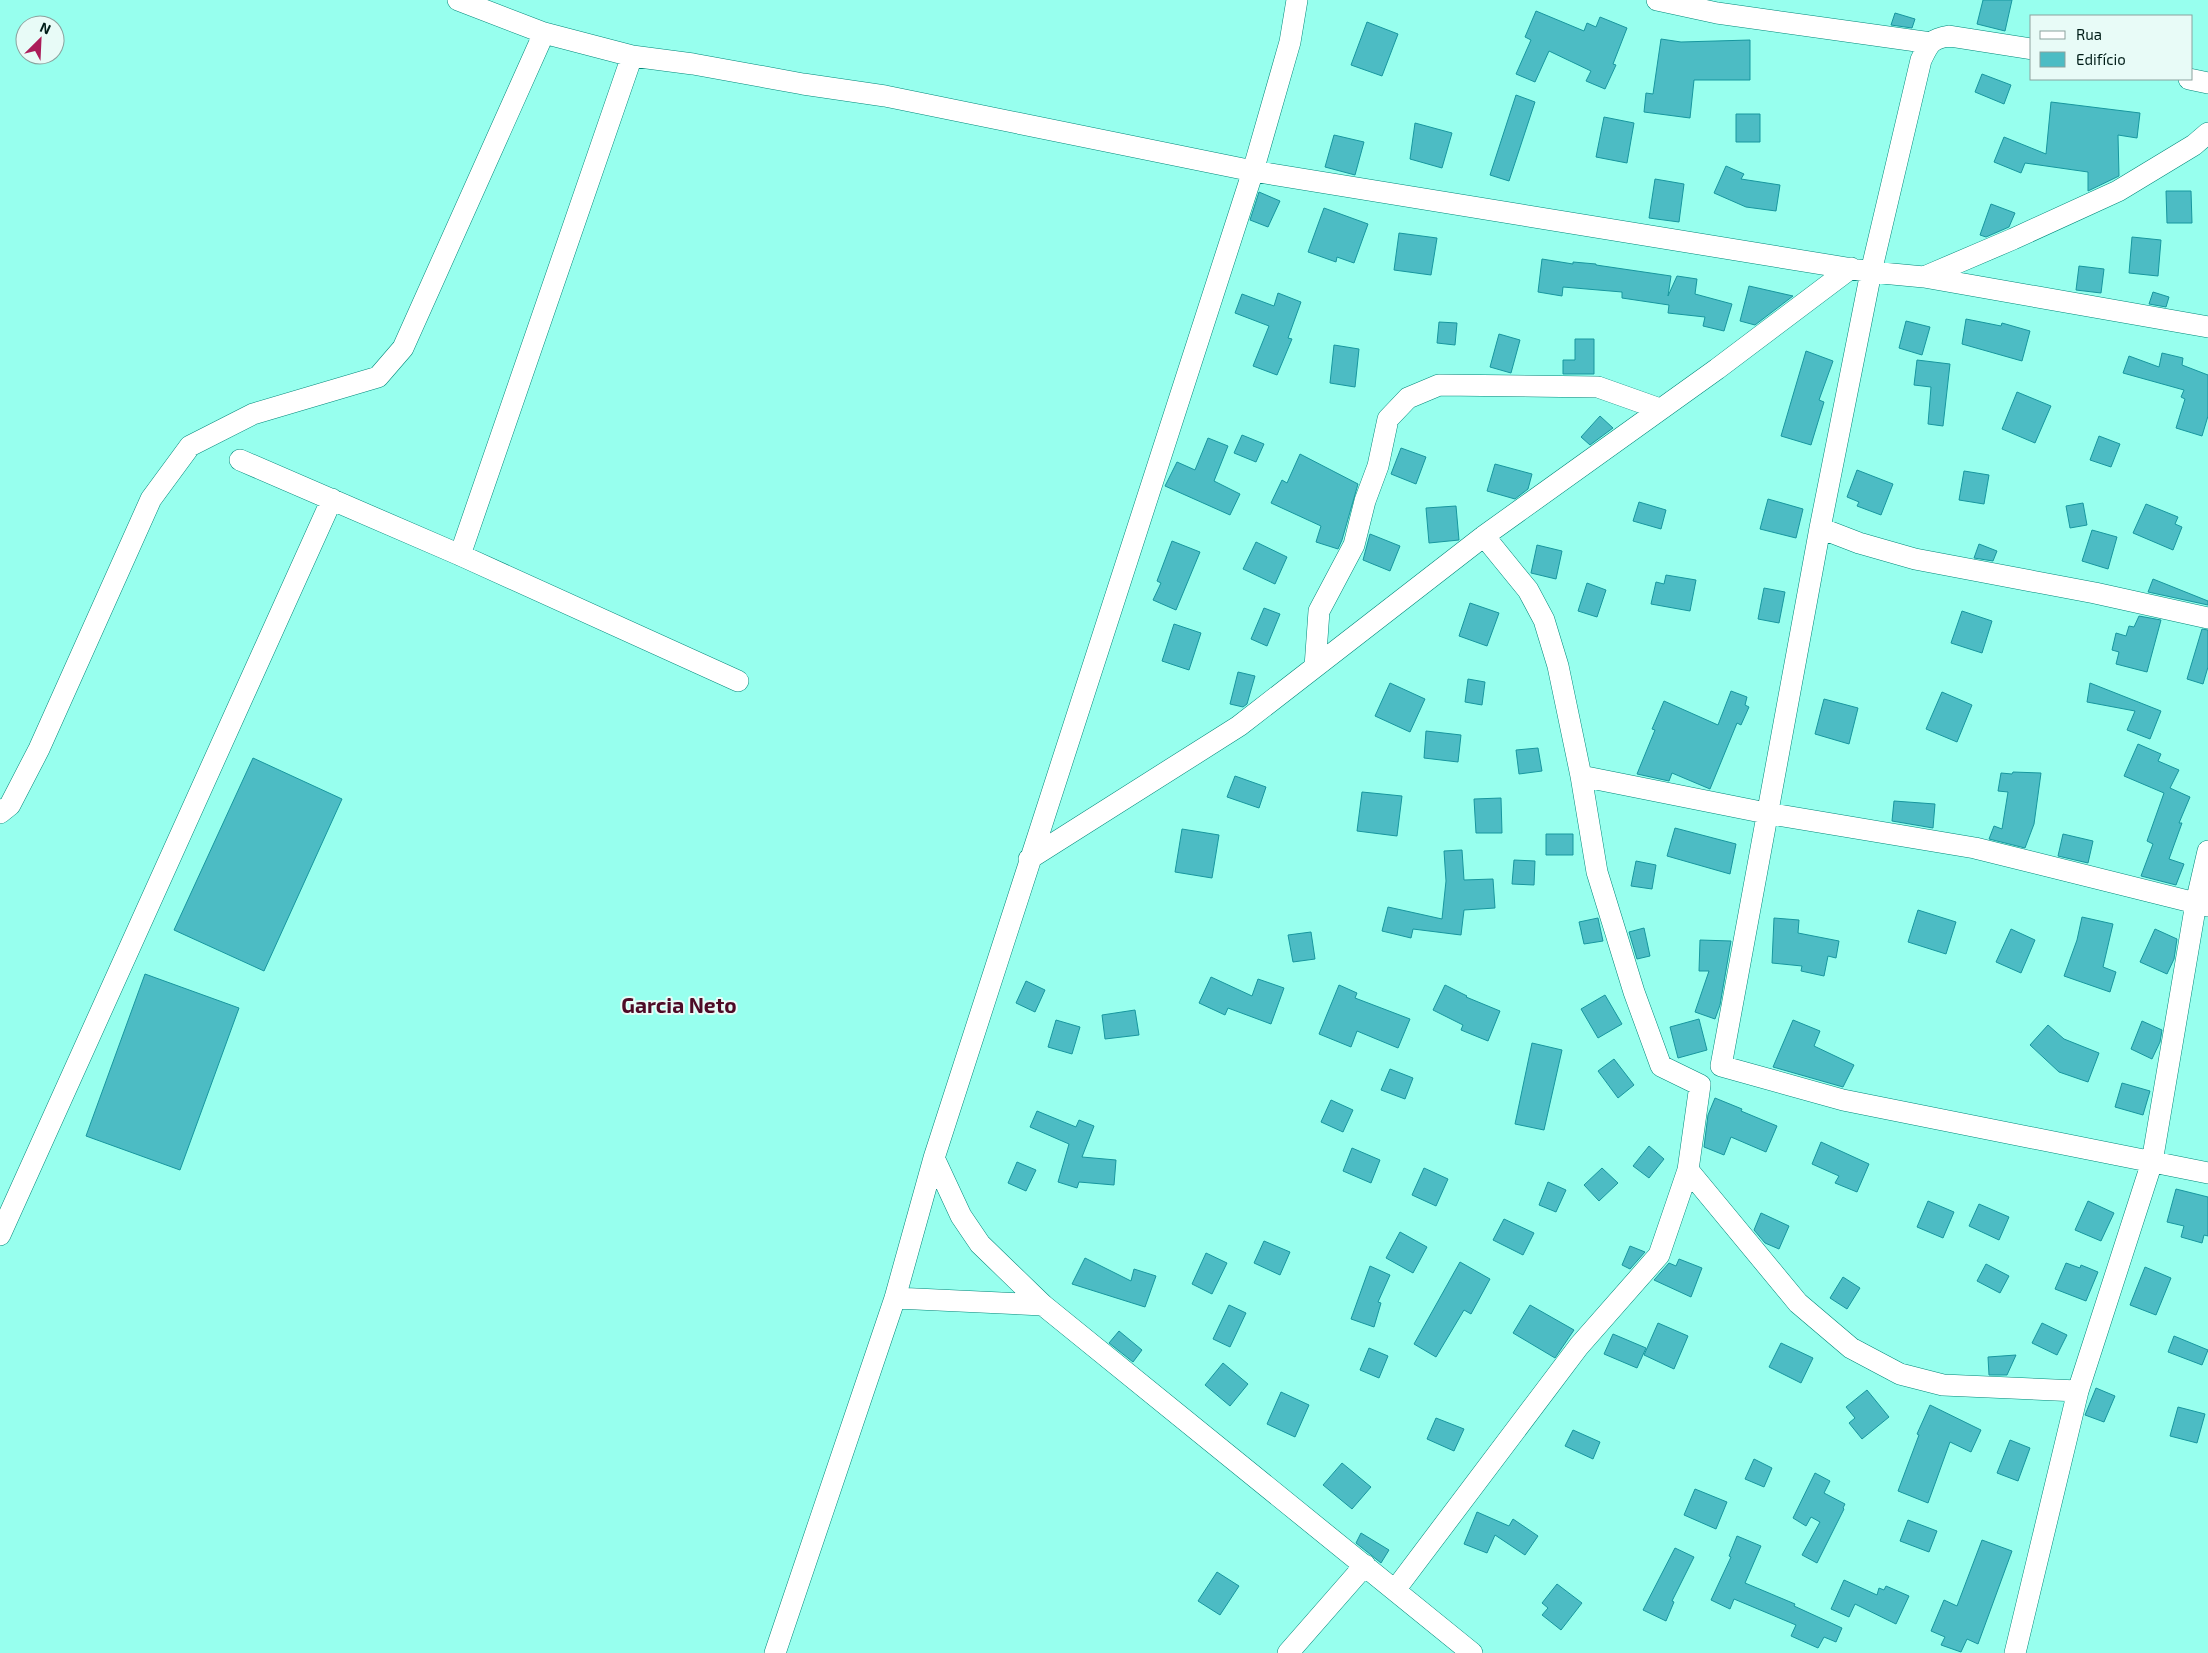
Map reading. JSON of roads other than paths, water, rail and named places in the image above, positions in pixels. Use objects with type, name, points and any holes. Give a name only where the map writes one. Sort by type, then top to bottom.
[{"type":"street","points":[[458,0],[544,33],[632,56],[693,64],[803,84],[885,96],[1253,171],[1861,270],[1924,276],[2208,327]]},
{"type":"street","points":[[775,1653],[895,1298],[934,1158],[1029,859],[1253,171],[1290,42],[1297,0]]},
{"type":"street","points":[[1657,0],[1717,14],[1930,43]]},
{"type":"street","points":[[0,813],[10,805],[39,749],[151,498],[190,446],[253,414],[378,377],[403,348],[544,33]]},
{"type":"street","points":[[1395,1590],[1579,1346],[1659,1256],[1688,1170],[1700,1084],[1721,1066],[1766,813],[1820,528],[1861,270],[1921,60],[1930,43],[1936,38],[1949,36],[2030,50]]},
{"type":"street","points":[[460,555],[632,56]]},
{"type":"street","points":[[2193,80],[2208,83]]},
{"type":"street","points":[[1924,276],[2014,239],[2118,191],[2194,144],[2208,133]]},
{"type":"street","points":[[1029,859],[1239,726],[1484,536],[1660,409],[1861,270]]},
{"type":"street","points":[[1315,667],[1319,611],[1354,545],[1365,501],[1378,466],[1388,418],[1408,398],[1438,385],[1598,388],[1660,409]]},
{"type":"street","points":[[240,460],[460,555],[738,680]]},
{"type":"street","points":[[0,1235],[332,500]]},
{"type":"street","points":[[1820,528],[1859,543],[1914,559],[2095,593],[2208,618]]},
{"type":"street","points":[[1484,536],[1528,590],[1544,620],[1558,666],[1597,872],[1634,992],[1662,1066],[1700,1084]]},
{"type":"street","points":[[1580,776],[1766,813],[1975,848],[2202,904]]},
{"type":"street","points":[[2014,1653],[2078,1391],[2152,1162],[2202,904],[2208,851]]},
{"type":"street","points":[[1721,1066],[1843,1100],[2208,1173]]},
{"type":"street","points":[[934,1158],[961,1216],[980,1244],[1043,1305],[1472,1653]]},
{"type":"street","points":[[1688,1170],[1798,1302],[1851,1348],[1900,1374],[1943,1385],[2078,1391]]},
{"type":"street","points":[[895,1298],[1043,1305]]},
{"type":"street","points":[[1288,1653],[1365,1565]]},
{"type":"district","name":"Garcia Neto","points":[[679,1004]]}]
